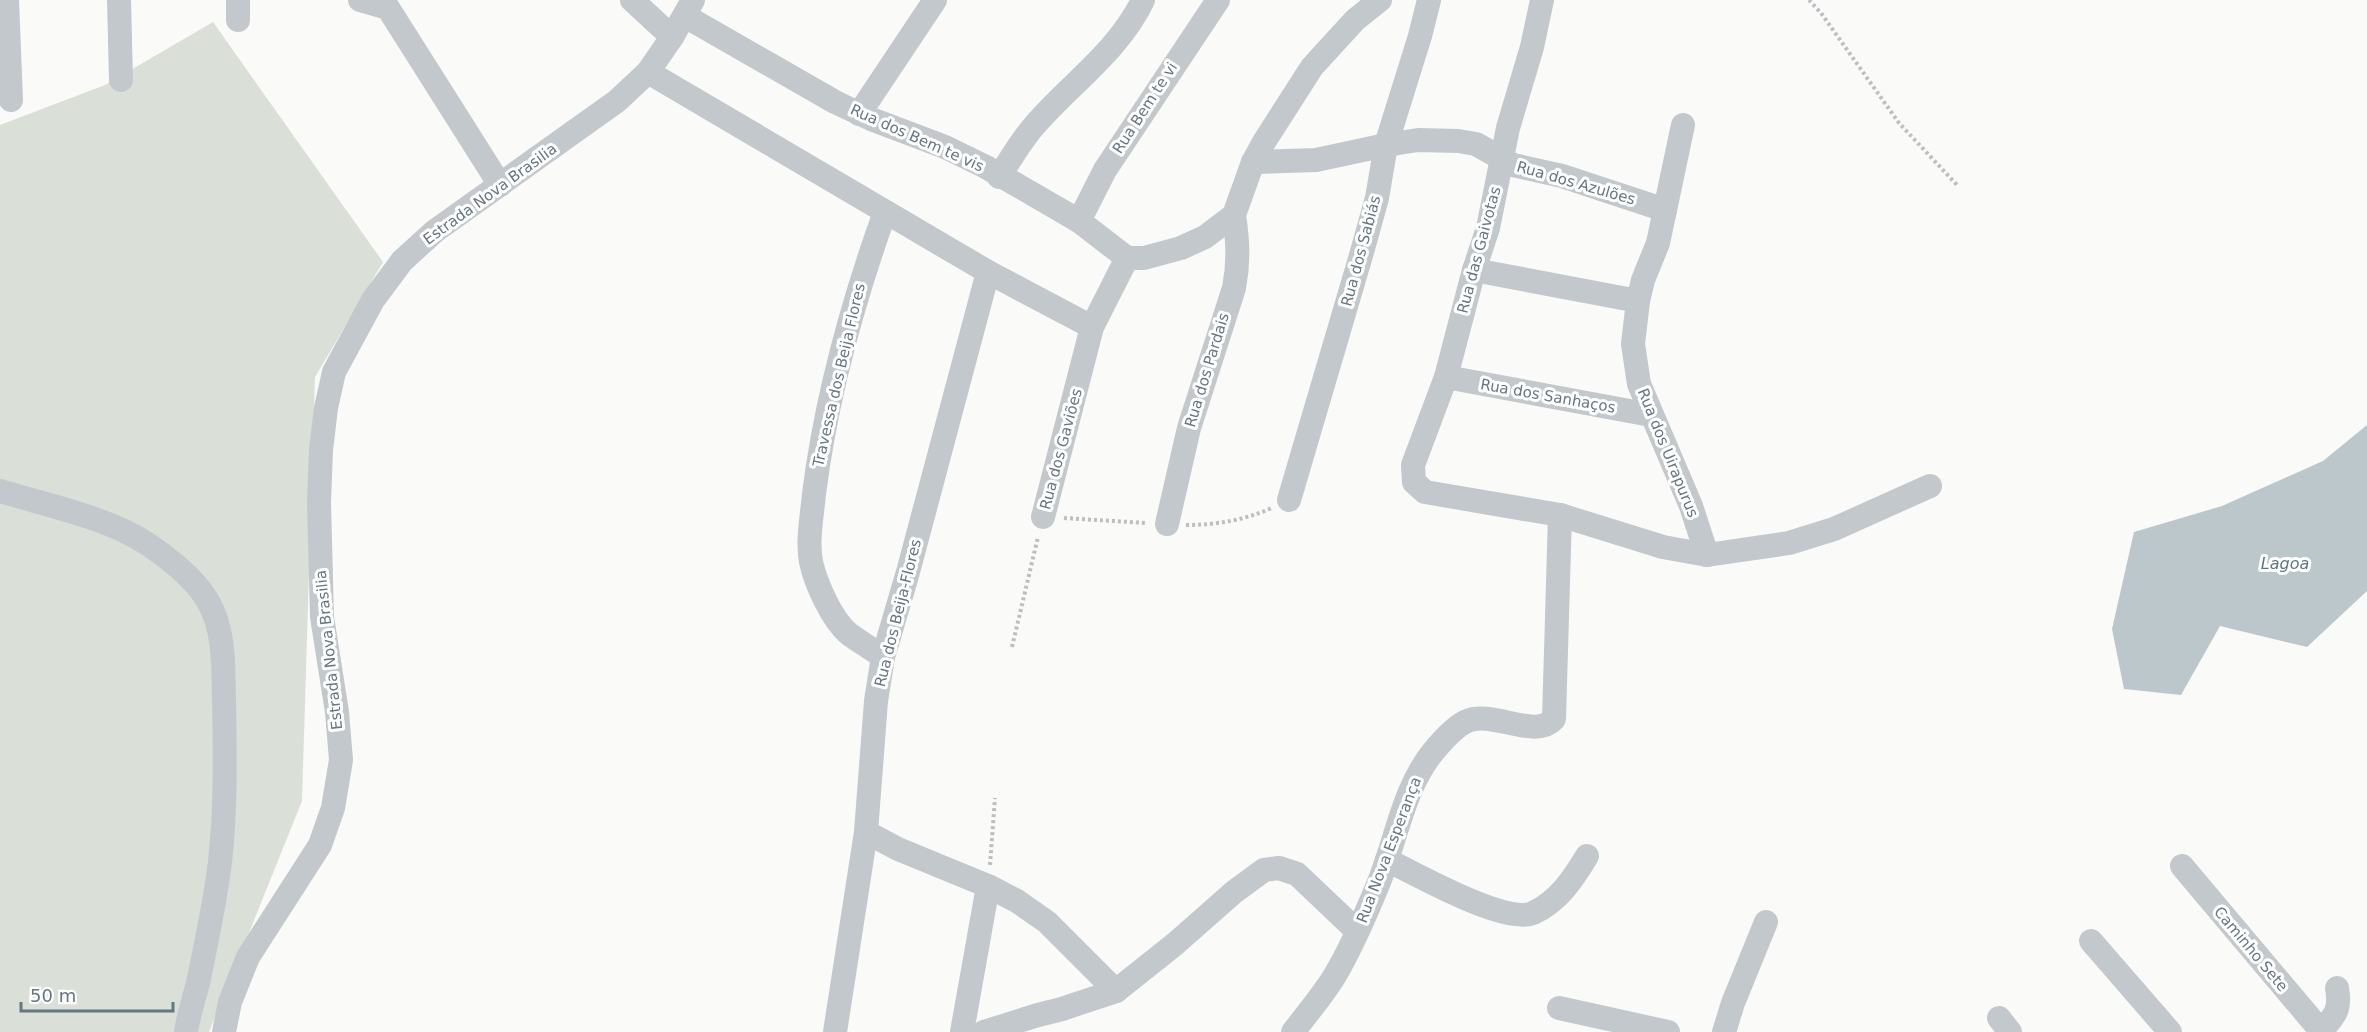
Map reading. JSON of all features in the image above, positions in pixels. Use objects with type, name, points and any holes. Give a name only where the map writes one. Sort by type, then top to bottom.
[{"type":"street","points":[[7,0],[10,100]]},
{"type":"street","points":[[119,0],[121,80]]},
{"type":"street","points":[[360,0],[388,8],[500,185]]},
{"type":"street","points":[[632,0],[672,37]]},
{"type":"street","points":[[859,114],[935,0]]},
{"type":"street","points":[[999,177],[1033,127],[1118,40],[1143,0]]},
{"type":"street","name":"Rua Bem te vi","points":[[1079,221],[1105,170],[1218,0]]},
{"type":"street","points":[[1127,258],[1144,258],[1181,248],[1205,237],[1234,215],[1253,162],[1273,126],[1312,67],[1355,20],[1380,0]]},
{"type":"street","name":"Rua dos Sabiás","points":[[1289,501],[1377,198],[1386,145],[1429,0]]},
{"type":"street","name":"Rua das Gaivotas","points":[[1542,0],[1532,46],[1508,128],[1488,228],[1474,270],[1446,377],[1413,465],[1414,482],[1425,492],[1560,514]]},
{"type":"street","name":"Estrada Nova Brasilia","points":[[224,1032],[230,1002],[248,957],[320,845],[333,807],[340,760],[337,712],[322,617],[318,502],[326,408],[334,372],[373,300],[402,261],[435,231],[617,101],[648,72],[689,8]]},
{"type":"street","name":"Rua dos Bem te vis","points":[[689,8],[859,114],[945,147],[1079,221],[1127,258]]},
{"type":"street","points":[[648,72],[988,272],[1092,327]]},
{"type":"street","name":"Rua dos Uirapurus","points":[[1683,125],[1658,243],[1643,280],[1638,301],[1634,321],[1634,360],[1639,384],[1691,507],[1707,555]]},
{"type":"street","name":"Rua dos Azulões","points":[[1253,162],[1316,160],[1418,140],[1458,141],[1476,144],[1490,150],[1513,165],[1562,176],[1665,210]]},
{"type":"street","name":"Travessa dos Beija Flores","points":[[883,657],[848,633],[833,612],[818,583],[811,561],[810,543],[819,453],[853,307],[885,212]]},
{"type":"street","name":"Rua dos Pardais","points":[[1167,524],[1189,428],[1234,288],[1239,246],[1234,215]]},
{"type":"street","name":"Rua dos Gaviões","points":[[1043,517],[1092,327],[1127,258]]},
{"type":"street","points":[[1474,270],[1638,301]]},
{"type":"street","name":"Rua dos Beija-Flores","points":[[835,1032],[866,832],[876,700],[883,657],[988,272]]},
{"type":"street","name":"Rua dos Sanhaços","points":[[1446,377],[1651,415]]},
{"type":"street","points":[[1560,514],[1663,547],[1707,555],[1800,540],[1834,529],[1930,486]]},
{"type":"street","points":[[0,491],[116,527],[148,544],[173,562],[196,585],[210,604],[217,623],[222,645],[225,756],[223,823],[220,862],[209,925],[186,1032]]},
{"type":"street","name":"Rua Nova Esperança","points":[[1293,1032],[1334,978],[1387,860],[1416,779],[1433,753],[1447,737],[1468,721],[1481,719],[1544,726],[1554,719],[1560,514]]},
{"type":"street","points":[[866,832],[898,849],[988,886],[1017,901],[1047,922],[1116,991]]},
{"type":"street","points":[[1387,860],[1462,897],[1506,914],[1519,916],[1532,914],[1567,887],[1587,856]]},
{"type":"street","name":"Caminho Sete","points":[[2182,866],[2321,1032]]},
{"type":"street","points":[[984,1032],[1062,1010],[1116,991],[1175,944],[1233,892],[1264,870],[1279,868],[1297,874],[1357,930]]},
{"type":"street","points":[[962,1032],[988,886]]},
{"type":"street","points":[[1724,1032],[1733,1003],[1766,922]]},
{"type":"street","points":[[2091,941],[2170,1032]]},
{"type":"street","points":[[2321,1032],[2335,1015],[2340,1003],[2337,988]]},
{"type":"street","points":[[1559,1008],[1668,1032]]},
{"type":"path","points":[[1809,0],[1821,12],[1899,123],[1957,185]]},
{"type":"path","name":"Rua dos Gaviões","points":[[1012,646],[1043,517]]},
{"type":"path","points":[[988,886],[995,798]]},
{"type":"shaded area","points":[[213,22],[383,262],[315,377],[302,801],[209,1032],[0,1032],[0,125],[105,85]]},
{"type":"water","name":"Lagoa","points":[[2367,425],[2367,591],[2307,647],[2220,626],[2181,695],[2124,689],[2112,629],[2134,532],[2222,506],[2323,461]]}]
